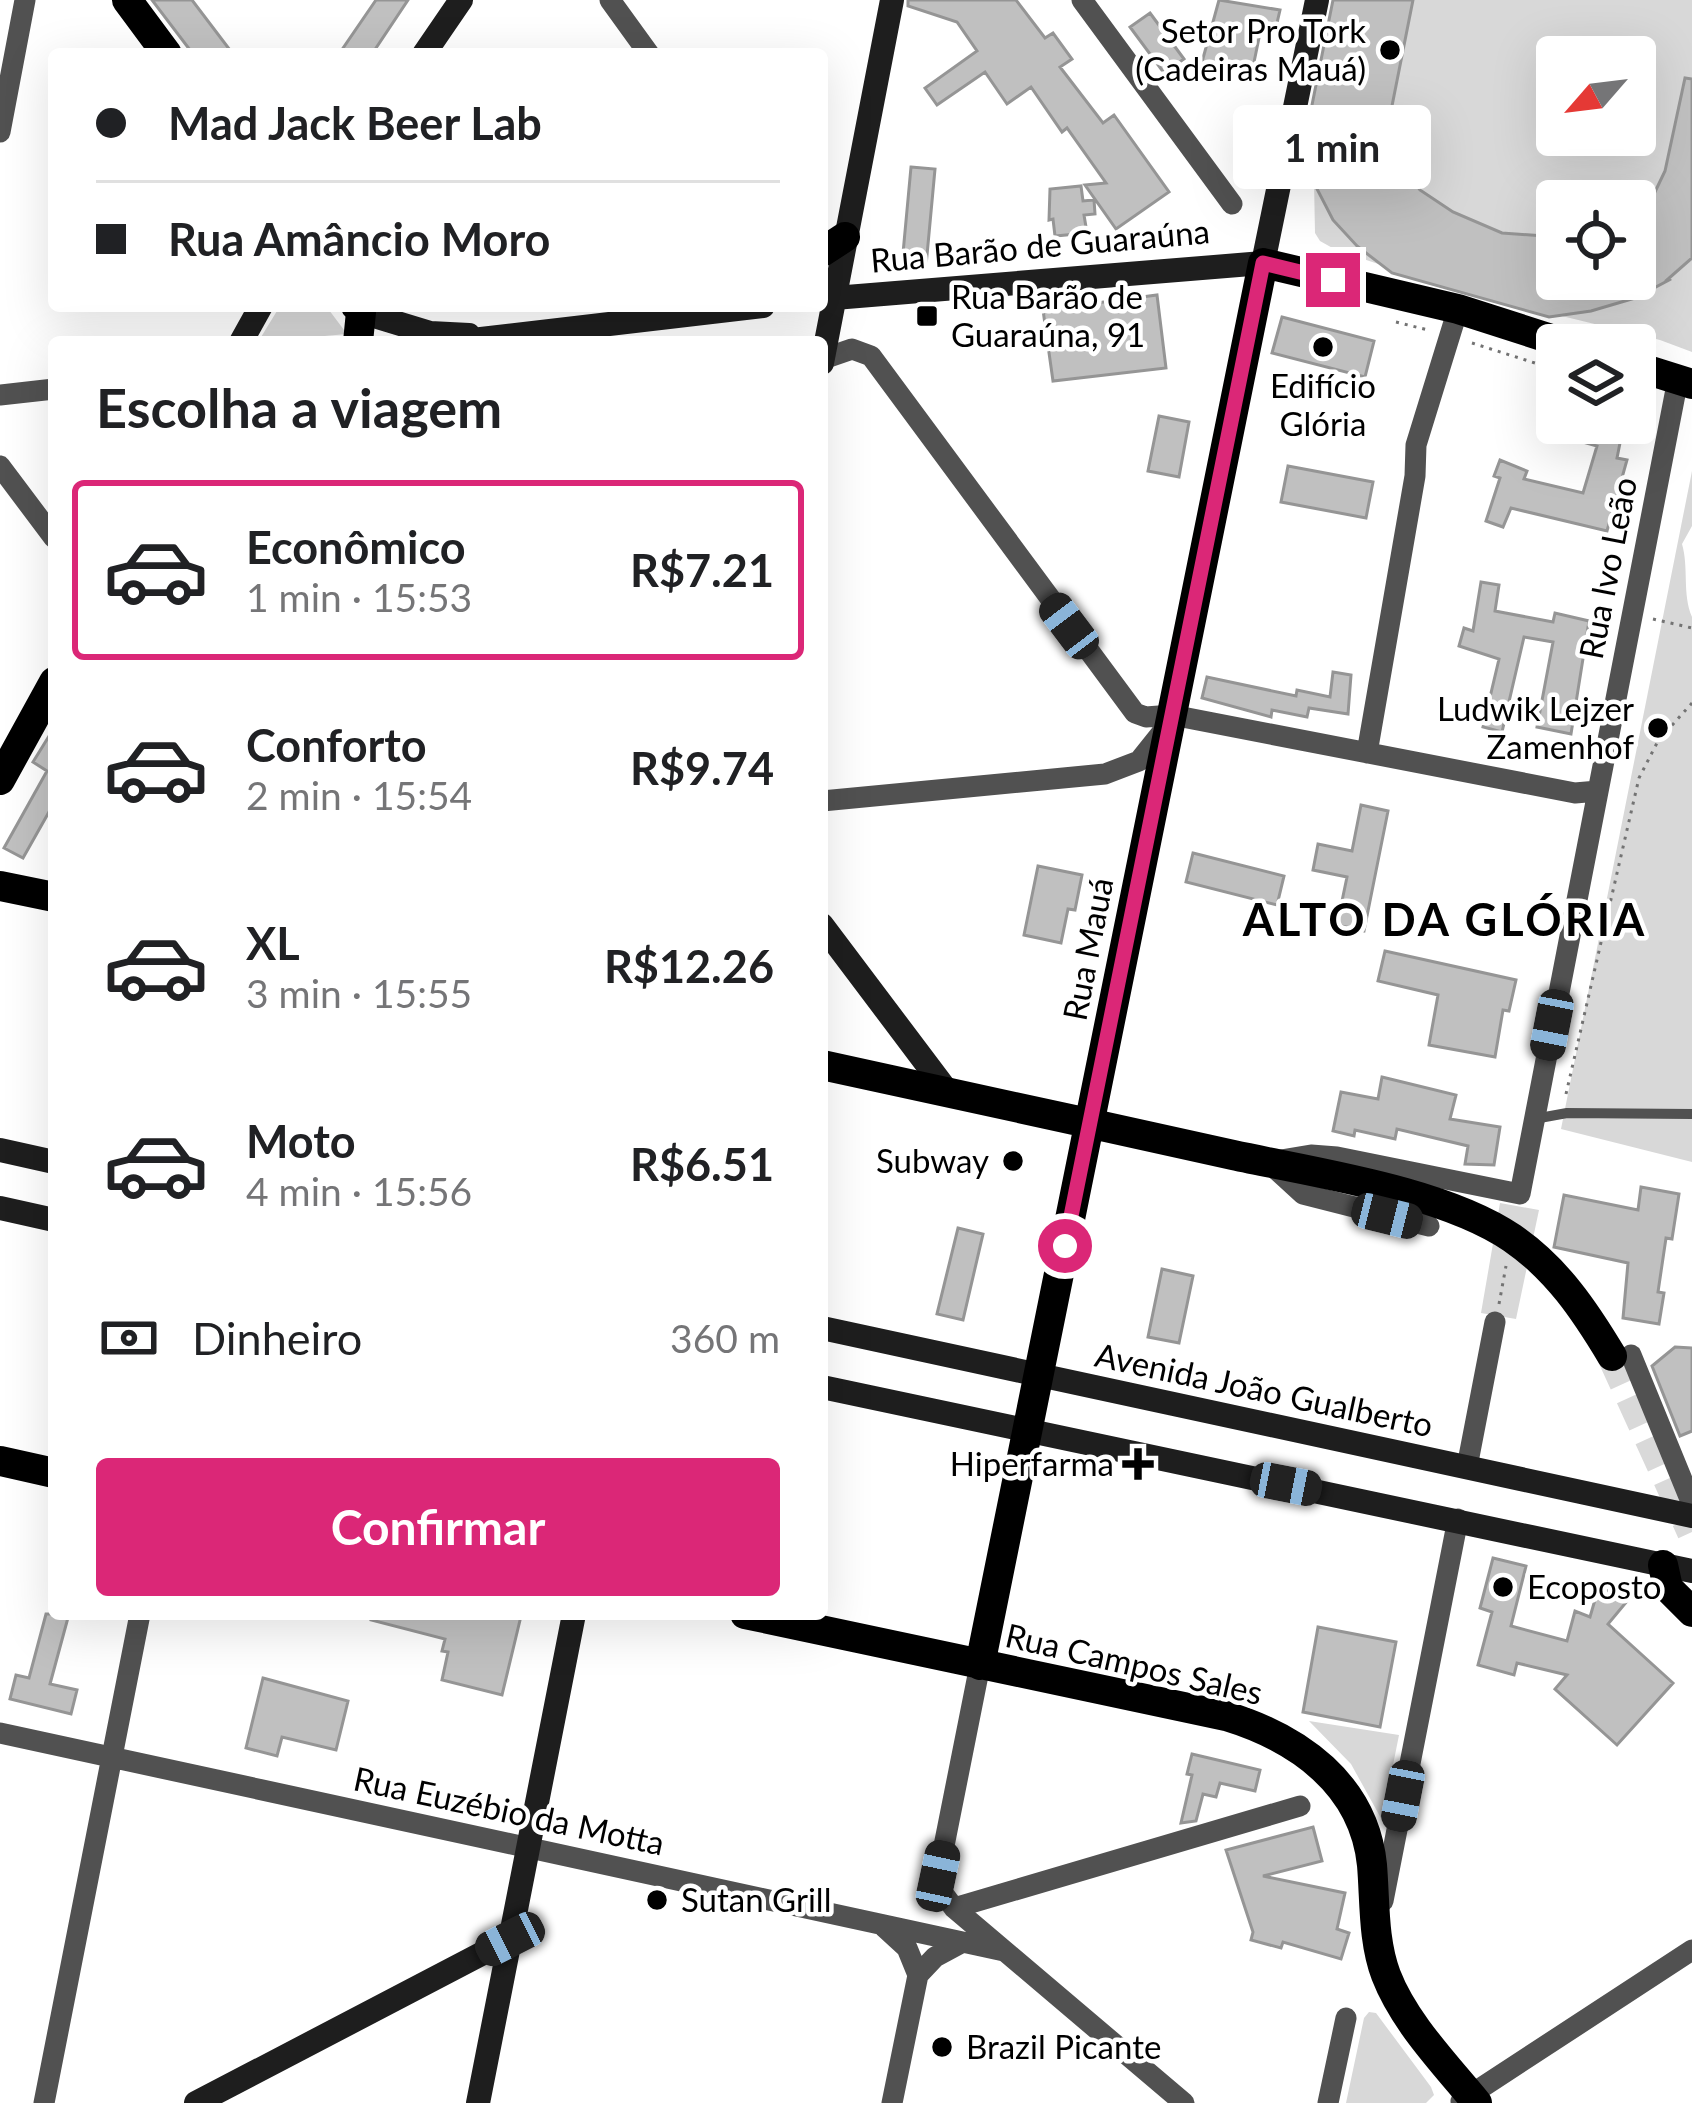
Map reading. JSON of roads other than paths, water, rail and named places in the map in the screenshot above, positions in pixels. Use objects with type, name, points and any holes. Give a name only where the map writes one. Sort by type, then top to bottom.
[{"type":"main road","points":[[128,0],[163,48]]},
{"type":"main road","points":[[1263,263],[1454,322],[1536,338]]},
{"type":"main road","name":"Rua Mauá","points":[[980,1665],[1263,263]]},
{"type":"main road","points":[[1656,373],[1685,382]]},
{"type":"main road","points":[[0,780],[48,693]]},
{"type":"main road","points":[[0,886],[48,897]]},
{"type":"main road","points":[[828,1066],[1269,1162],[1465,1214],[1511,1238],[1560,1280],[1622,1355]]},
{"type":"main road","points":[[0,1461],[48,1472]]},
{"type":"main road","points":[[1677,1568],[1665,1582],[1692,1612]]},
{"type":"main road","name":"Rua Campos Sales","points":[[773,1620],[1226,1716],[1298,1747],[1332,1776],[1360,1820],[1371,1859],[1384,1972],[1400,2004],[1468,2100]]},
{"type":"street","points":[[0,132],[25,0]]},
{"type":"street","points":[[428,48],[460,0]]},
{"type":"street","points":[[610,0],[645,48]]},
{"type":"street","points":[[828,282],[892,0]]},
{"type":"street","points":[[1082,0],[1232,204]]},
{"type":"street","name":"Rua Mauá","points":[[1263,263],[1317,0]]},
{"type":"street","name":"Rua Barão de Guaraúna","points":[[828,294],[1263,263]]},
{"type":"street","points":[[505,336],[711,312]]},
{"type":"street","points":[[358,320],[430,333],[513,335]]},
{"type":"street","points":[[1367,753],[1415,476],[1416,445],[1454,322]]},
{"type":"street","points":[[828,359],[852,349],[871,356],[1126,703],[1146,717],[1172,715],[1574,793],[1598,791]]},
{"type":"street","name":"Rua Ivo Leão","points":[[1269,1162],[1311,1155],[1337,1157],[1520,1194],[1632,614],[1685,382]]},
{"type":"street","points":[[0,395],[48,390]]},
{"type":"street","points":[[0,466],[48,530]]},
{"type":"street","points":[[828,800],[1105,774],[1139,761],[1172,715]]},
{"type":"street","points":[[828,934],[947,1091]]},
{"type":"street","points":[[0,1150],[48,1161]]},
{"type":"street","points":[[1269,1162],[1303,1195],[1429,1226]]},
{"type":"street","points":[[0,1208],[48,1219]]},
{"type":"street","points":[[1467,1467],[1495,1322]]},
{"type":"street","name":"Avenida João Gualberto","points":[[828,1329],[1692,1516]]},
{"type":"street","points":[[1622,1355],[1692,1504]]},
{"type":"street","points":[[828,1388],[1677,1568]]},
{"type":"street","points":[[1377,1932],[1458,1519]]},
{"type":"street","points":[[44,2103],[139,1620]]},
{"type":"street","points":[[478,2103],[573,1620]]},
{"type":"street","name":"Rua Mauá","points":[[954,1908],[939,1888],[938,1876],[980,1665]]},
{"type":"street","name":"Rua Euzébio da Motta","points":[[0,1733],[1004,1951]]},
{"type":"street","points":[[954,1908],[1300,1806]]},
{"type":"street","points":[[954,1908],[1184,2103]]},
{"type":"street","points":[[883,1925],[907,1948],[918,1975]]},
{"type":"street","points":[[196,2103],[510,1939]]},
{"type":"street","points":[[892,2103],[918,1975],[935,1957],[961,1942]]},
{"type":"street","points":[[1468,2100],[1692,1950]]},
{"type":"street","points":[[1328,2103],[1346,2018]]},
{"type":"lane","points":[[1534,1119],[1562,1114],[1692,1114]]},
{"type":"tunnel","points":[[1612,1356],[1692,1532]]},
{"type":"place","name":"Setor Pro Tork (Cadeiras Mauá)","points":[[1390,50]]},
{"type":"place","name":"Rua Barão de Guaraúna, 91","points":[[927,316]]},
{"type":"place","name":"Edifício Glória","points":[[1323,347]]},
{"type":"place","name":"Ludwik Lejzer Zamenhof","points":[[1658,728]]},
{"type":"place","name":"Subway","points":[[1013,1161]]},
{"type":"place","name":"Hiperfarma","points":[[1138,1464]]},
{"type":"place","name":"Ecoposto","points":[[1503,1587]]},
{"type":"place","name":"Sutan Grill","points":[[657,1900]]},
{"type":"place","name":"Brazil Picante","points":[[942,2047]]},
{"type":"district","name":"ALTO DA GLÓRIA","points":[[1445,920]]}]
